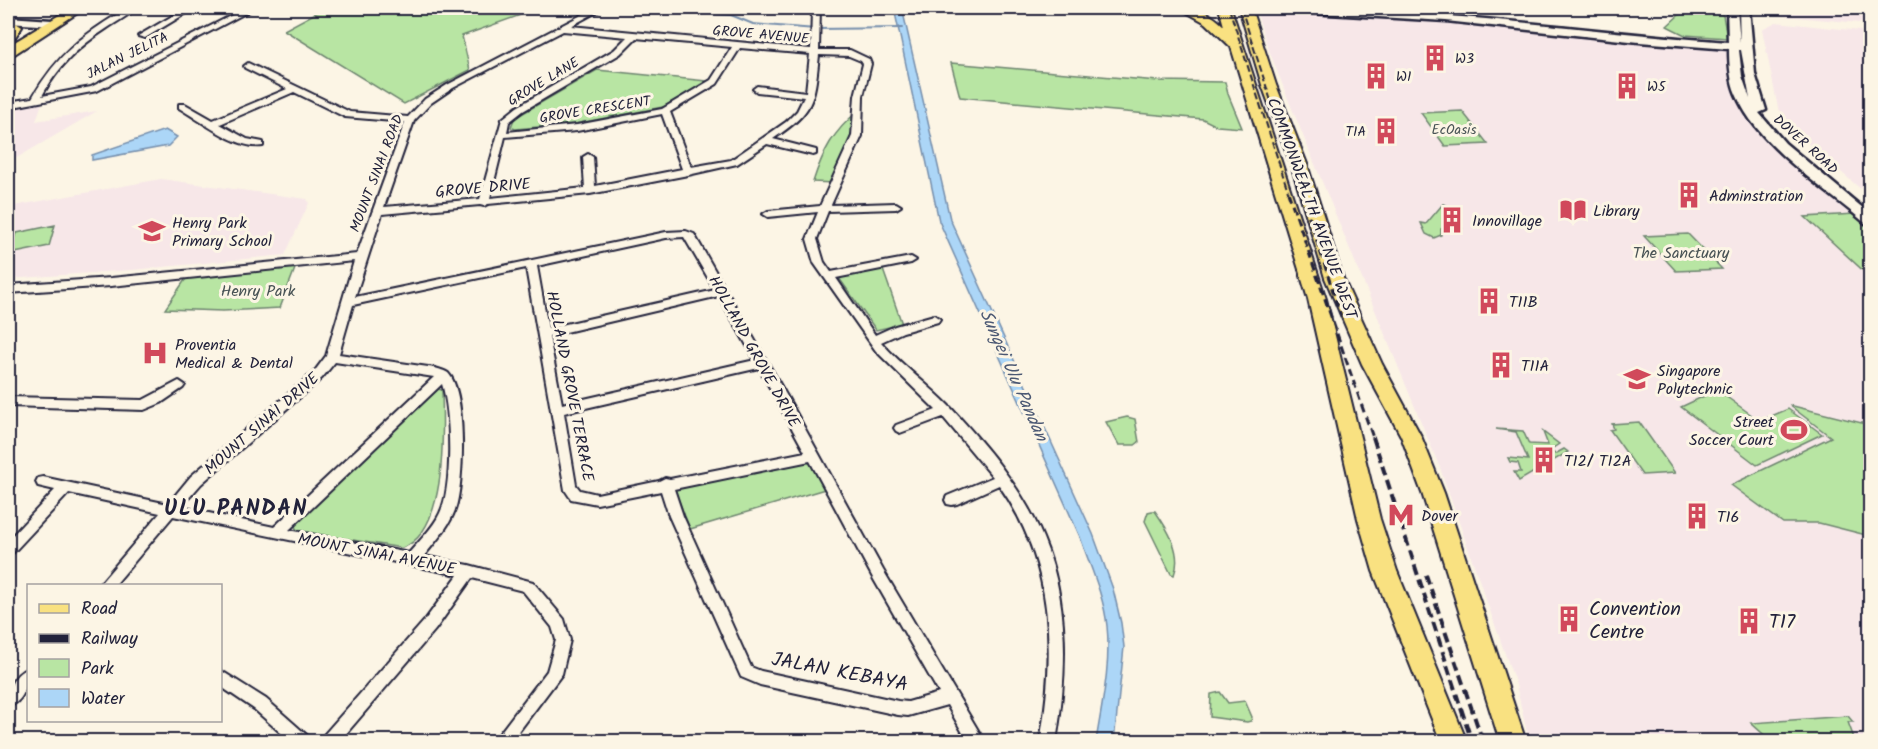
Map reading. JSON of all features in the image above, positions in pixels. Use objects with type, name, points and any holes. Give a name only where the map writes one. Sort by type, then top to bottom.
[{"type":"main road","points":[[8,28],[33,22],[58,8]]},
{"type":"main road","points":[[8,52],[79,8]]},
{"type":"main road","points":[[1185,8],[1210,20],[1238,49]]},
{"type":"main road","name":"COMMONWEALTH AVENUE WEST","points":[[1225,8],[1317,299],[1369,519],[1389,580],[1454,741]]},
{"type":"main road","name":"COMMONWEALTH AVENUE WEST","points":[[1245,8],[1269,85],[1310,199],[1334,278],[1372,364],[1406,427],[1433,493],[1513,741]]},
{"type":"main road","points":[[33,22],[52,23]]},
{"type":"main road","points":[[1286,200],[1310,199]]},
{"type":"main road","points":[[1297,235],[1294,213],[1310,199]]},
{"type":"street","points":[[35,100],[54,69],[66,55],[84,40],[133,8]]},
{"type":"street","points":[[142,36],[191,8]]},
{"type":"street","name":"JALAN JELITA","points":[[8,105],[102,86],[251,8]]},
{"type":"street","name":"MOUNT SINAI ROAD","points":[[345,308],[410,120],[424,103],[600,8]]},
{"type":"street","name":"GROVE DRIVE","points":[[377,211],[484,203],[590,191],[734,162],[768,141],[795,119],[810,95],[815,52],[816,8]]},
{"type":"street","points":[[1278,8],[1396,11]]},
{"type":"street","points":[[1345,8],[1396,11],[1639,39],[1741,44]]},
{"type":"street","name":"DOVER ROAD","points":[[1732,8],[1741,44]]},
{"type":"street","name":"DOVER ROAD","points":[[1744,8],[1741,93],[1758,121],[1870,213]]},
{"type":"street","name":"GROVE AVENUE","points":[[561,28],[815,52],[850,52],[860,56],[867,64],[859,96],[857,136],[834,183],[826,208]]},
{"type":"street","name":"GROVE LANE","points":[[484,203],[505,121],[510,115],[617,52],[634,36]]},
{"type":"street","name":"GROVE CRESCENT","points":[[501,135],[577,128],[665,111],[714,82],[737,45]]},
{"type":"street","points":[[248,66],[348,116],[410,120]]},
{"type":"street","points":[[757,89],[810,95]]},
{"type":"street","points":[[212,124],[292,90]]},
{"type":"street","points":[[182,106],[245,142],[260,144]]},
{"type":"street","points":[[665,111],[688,172]]},
{"type":"street","name":"DOVER ROAD","points":[[1781,140],[1870,220]]},
{"type":"street","points":[[768,141],[813,152]]},
{"type":"street","points":[[588,157],[590,191]]},
{"type":"street","points":[[768,214],[826,208],[896,206]]},
{"type":"street","points":[[826,208],[812,238],[819,263],[874,340],[946,411],[1001,479],[1037,539],[1053,600],[1058,670],[1048,741]]},
{"type":"street","name":"HOLLAND GROVE DRIVE","points":[[345,308],[380,295],[666,235],[686,234],[699,250],[878,574],[977,741]]},
{"type":"street","points":[[8,289],[111,282],[361,257]]},
{"type":"street","points":[[829,276],[911,260]]},
{"type":"street","name":"HOLLAND GROVE TERRACE","points":[[531,263],[570,486],[576,495],[597,499],[665,483]]},
{"type":"street","points":[[543,333],[722,292]]},
{"type":"street","name":"MOUNT SINAI DRIVE","points":[[106,584],[196,480],[318,375],[332,357],[345,308]]},
{"type":"street","points":[[874,340],[899,329],[934,319]]},
{"type":"street","points":[[332,357],[435,372],[443,376],[448,388],[454,414],[456,448],[453,486],[448,511],[413,560]]},
{"type":"street","points":[[558,410],[761,363]]},
{"type":"street","points":[[277,533],[443,376]]},
{"type":"street","points":[[8,402],[144,405],[157,400],[178,385]]},
{"type":"street","points":[[900,428],[946,411]]},
{"type":"street","points":[[665,483],[812,456]]},
{"type":"street","points":[[952,500],[1001,479]]},
{"type":"street","name":"MOUNT SINAI AVENUE","points":[[43,482],[277,533],[468,571],[528,586],[559,624],[562,640],[554,674],[501,741]]},
{"type":"street","name":"JALAN KEBAYA","points":[[665,483],[676,516],[746,672],[760,678],[898,708],[908,709],[951,697]]},
{"type":"street","points":[[8,549],[66,488]]},
{"type":"street","points":[[328,741],[430,625],[468,571]]},
{"type":"street","points":[[8,700],[27,676]]},
{"type":"street","points":[[222,678],[260,704],[303,741]]},
{"type":"shaded area","points":[[1760,8],[1870,8],[1870,24],[1774,15]]},
{"type":"shaded area","name":"Singapore Polytechnic","points":[[1256,11],[1417,17],[1728,48],[1737,92],[1774,141],[1870,224],[1870,741],[1529,741],[1516,685],[1440,468],[1288,99]]},
{"type":"shaded area","points":[[1776,22],[1870,32],[1870,197],[1805,141],[1778,108],[1762,29]]},
{"type":"shaded area","points":[[42,103],[36,121],[97,111],[8,163],[8,109]]},
{"type":"shaded area","name":"Henry Park Primary School","points":[[161,179],[307,199],[309,203],[285,255],[8,279],[8,207]]},
{"type":"green space","points":[[325,8],[540,8],[462,36],[470,70],[404,104],[284,30]]},
{"type":"green space","points":[[1703,8],[1723,15],[1727,38],[1685,35],[1667,26],[1679,15]]},
{"type":"green space","points":[[951,63],[1158,81],[1225,82],[1242,128],[1217,126],[1203,119],[960,97]]},
{"type":"green space","points":[[597,70],[707,81],[668,106],[574,124],[515,129],[511,127],[518,116]]},
{"type":"green space","points":[[858,111],[857,136],[834,183],[813,182],[830,143]]},
{"type":"green space","name":"EcOasis","points":[[1462,111],[1488,144],[1445,146],[1421,113]]},
{"type":"green space","points":[[1443,204],[1451,207],[1449,209],[1452,212],[1446,215],[1462,228],[1456,230],[1450,225],[1441,229],[1441,235],[1434,238],[1426,234],[1421,223],[1426,224]]},
{"type":"green space","points":[[1855,214],[1870,228],[1870,277],[1805,217]]},
{"type":"green space","points":[[55,225],[49,246],[10,254],[17,233]]},
{"type":"green space","name":"The Sanctuary","points":[[1688,234],[1722,269],[1676,271],[1644,236]]},
{"type":"green space","points":[[881,264],[902,324],[876,330],[834,271]]},
{"type":"green space","name":"Henry Park","points":[[296,266],[280,308],[223,311],[165,309],[187,277]]},
{"type":"green space","points":[[438,389],[442,390],[440,478],[428,522],[417,538],[402,548],[297,531],[295,526],[297,521]]},
{"type":"green space","points":[[1717,390],[1760,421],[1788,409],[1822,434],[1757,465],[1681,407]]},
{"type":"green space","points":[[1789,405],[1870,425],[1870,536],[1819,523],[1783,523],[1731,485],[1831,437]]},
{"type":"green space","points":[[1127,417],[1135,419],[1139,442],[1135,445],[1119,445],[1106,422]]},
{"type":"green space","points":[[1639,422],[1675,473],[1642,475],[1610,430],[1614,429],[1612,424]]},
{"type":"green space","points":[[1496,429],[1523,431],[1529,444],[1548,445],[1543,432],[1559,444],[1550,450],[1555,454],[1564,449],[1568,452],[1519,481],[1514,472],[1521,472],[1518,463],[1510,462],[1508,458],[1528,460],[1516,432]]},
{"type":"green space","points":[[818,456],[835,486],[690,529],[673,486]]},
{"type":"green space","points":[[1155,511],[1169,533],[1175,550],[1177,558],[1174,575],[1171,574],[1145,521],[1148,512]]},
{"type":"green space","points":[[1220,692],[1228,703],[1245,701],[1252,717],[1251,721],[1210,717],[1211,694]]},
{"type":"green space","points":[[1848,716],[1853,722],[1848,722],[1855,741],[1771,741],[1751,723]]},
{"type":"water","name":"Sungei Ulu Pandan","points":[[894,8],[902,8],[950,219],[1093,534],[1113,589],[1124,647],[1114,741],[1096,741],[1108,655],[1107,626],[1100,592],[1080,537],[939,221]]},
{"type":"water","points":[[165,130],[177,137],[168,146],[92,160],[92,155]]},
{"type":"waterway","points":[[621,8],[731,15],[753,24],[816,29],[902,28]]},
{"type":"railway","points":[[1229,8],[1289,194]]},
{"type":"railway","points":[[1241,8],[1301,194]]},
{"type":"railway","points":[[1288,192],[1373,438]]},
{"type":"railway","points":[[1301,192],[1341,316]]},
{"type":"railway","points":[[1373,437],[1472,742]]},
{"type":"railway","points":[[1426,575],[1483,742]]},
{"type":"place","name":"W3","points":[[1435,58]]},
{"type":"place","name":"W1","points":[[1376,76]]},
{"type":"place","name":"W5","points":[[1627,86]]},
{"type":"place","name":"T1A","points":[[1386,131]]},
{"type":"place","name":"Adminstration","points":[[1689,195]]},
{"type":"place","name":"Library","points":[[1573,210]]},
{"type":"place","name":"Innovillage","points":[[1452,220]]},
{"type":"place","name":"Henry Park Primary School","points":[[152,231]]},
{"type":"place","name":"T11B","points":[[1489,301]]},
{"type":"place","name":"Proventia Medical & Dental","points":[[155,353]]},
{"type":"place","name":"T11A","points":[[1501,365]]},
{"type":"place","name":"Singapore Polytechnic","points":[[1637,379]]},
{"type":"place","name":"Street Soccer Court","points":[[1794,430]]},
{"type":"place","name":"T12/ T12A","points":[[1544,460]]},
{"type":"place","name":"Dover","points":[[1401,515]]},
{"type":"place","name":"T16","points":[[1697,516]]},
{"type":"place","name":"Convention Centre","points":[[1569,619]]},
{"type":"place","name":"T17","points":[[1749,621]]},
{"type":"district","name":"ULU PANDAN","points":[[236,507]]}]
